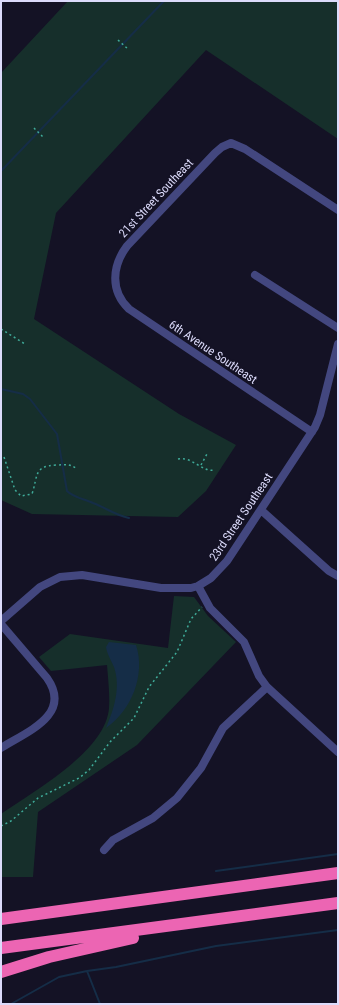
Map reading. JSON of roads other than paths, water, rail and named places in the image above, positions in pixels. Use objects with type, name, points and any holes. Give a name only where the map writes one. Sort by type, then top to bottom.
[{"type":"highway","points":[[1,919],[338,873]]},
{"type":"highway","points":[[1,948],[338,903]]},
{"type":"highway","points":[[1,972],[78,950],[254,914]]},
{"type":"street","name":"21st Street Southeast","points":[[115,280],[116,265],[128,246],[215,152],[231,143],[245,149],[338,210]]},
{"type":"street","points":[[255,275],[327,323],[338,328]]},
{"type":"street","name":"6th Avenue Southeast","points":[[115,280],[122,300],[134,313],[312,432]]},
{"type":"street","name":"23rd Street Southeast","points":[[1,621],[43,585],[65,576],[89,576],[161,588],[182,589],[198,586],[212,578],[223,567],[312,432],[320,416],[338,344]]},
{"type":"street","points":[[261,510],[330,571],[338,576]]},
{"type":"street","points":[[198,586],[206,603],[244,642],[259,676],[267,687],[336,748]]},
{"type":"street","points":[[1,624],[47,678],[55,691],[55,702],[52,712],[46,719],[1,748]]},
{"type":"street","points":[[104,850],[113,840],[153,818],[177,798],[201,768],[223,728],[267,687]]},
{"type":"water","points":[[109,642],[136,645],[139,656],[139,668],[134,691],[129,702],[123,712],[106,728],[112,713],[117,691],[114,667],[106,647]]},
{"type":"waterway","points":[[1,171],[164,1]]},
{"type":"waterway","points":[[1,389],[23,394],[30,399],[57,434],[67,491],[76,497],[129,518]]},
{"type":"waterway","points":[[216,871],[338,854]]},
{"type":"waterway","points":[[11,1004],[59,977],[116,967],[216,946],[338,930]]},
{"type":"waterway","points":[[87,971],[100,1004]]}]
